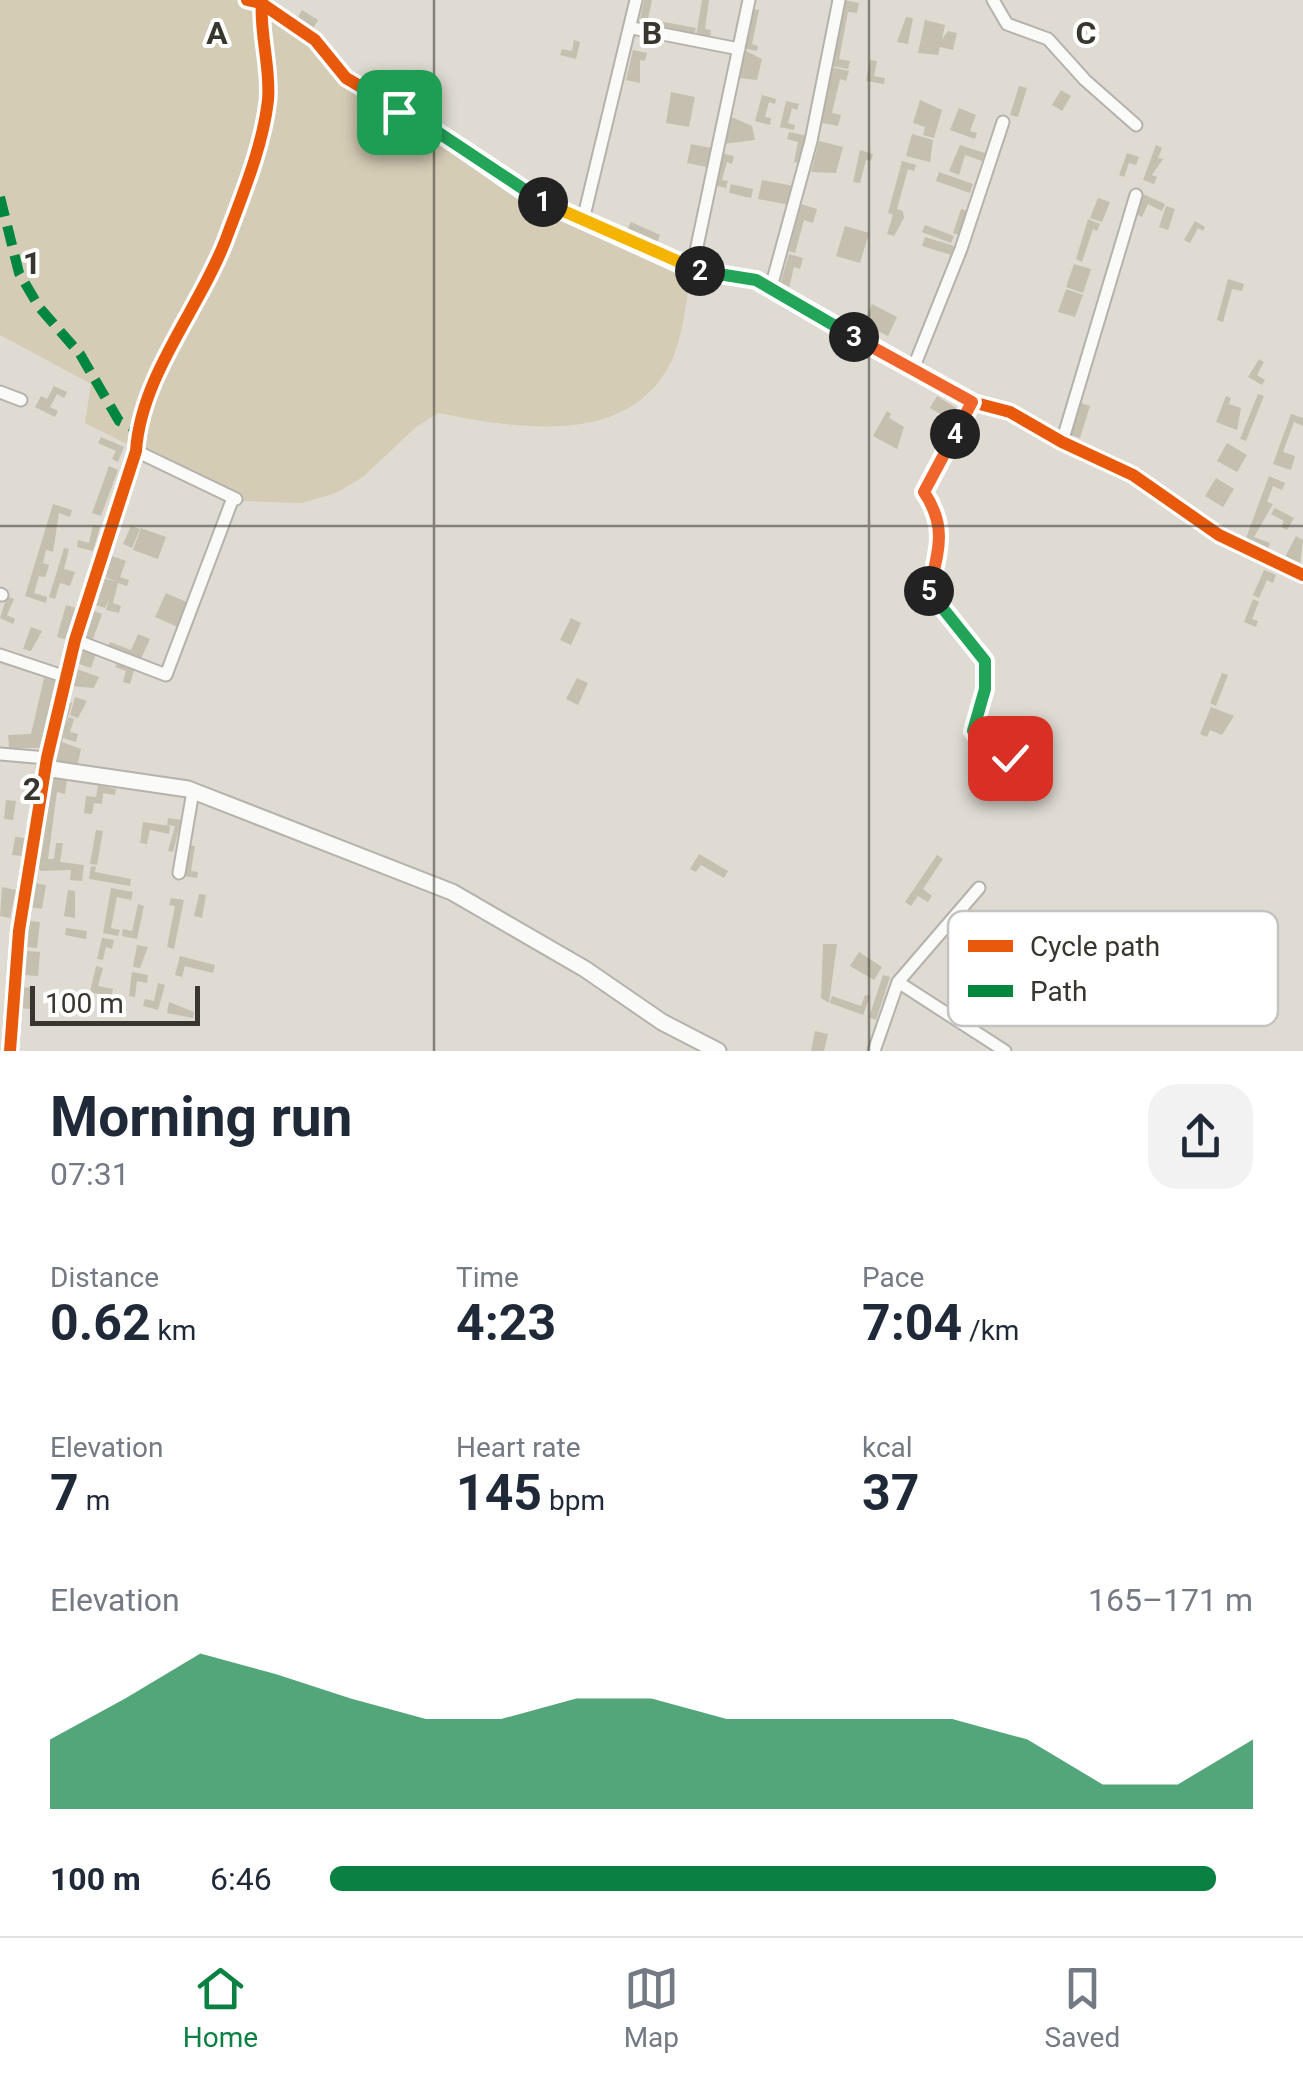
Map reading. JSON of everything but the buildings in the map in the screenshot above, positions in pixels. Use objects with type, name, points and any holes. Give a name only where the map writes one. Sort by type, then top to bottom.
[{"type":"street","points":[[583,220],[636,0]]},
{"type":"street","points":[[692,270],[749,0]]},
{"type":"street","points":[[770,291],[811,142],[840,0]]},
{"type":"street","points":[[993,0],[1007,24],[1048,39],[1085,80],[1136,126]]},
{"type":"street","points":[[256,1],[314,40],[346,78],[439,133],[531,197],[692,270],[756,280],[972,402],[1010,412],[1133,475],[1220,535],[1303,576]]},
{"type":"street","points":[[10,1051],[8,978],[46,763],[75,640],[136,450],[138,430],[160,374],[224,243],[253,159],[268,99],[256,1]]},
{"type":"street","points":[[632,28],[739,49]]},
{"type":"street","points":[[913,370],[961,248],[1003,122]]},
{"type":"street","points":[[1062,442],[1136,195]]},
{"type":"street","points":[[0,392],[21,400]]},
{"type":"street","points":[[75,640],[166,675],[237,500],[136,450]]},
{"type":"street","points":[[0,655],[66,677]]},
{"type":"street","points":[[0,754],[193,790],[452,892],[585,969],[662,1022],[718,1051]]},
{"type":"street","points":[[179,874],[193,790]]},
{"type":"street","points":[[960,911],[980,888]]},
{"type":"street","points":[[874,1051],[898,982],[948,925]]},
{"type":"street","points":[[898,982],[948,1014]]},
{"type":"street","points":[[966,1026],[1005,1051]]},
{"type":"path","points":[[972,402],[924,492],[938,512],[940,544],[928,592],[985,661],[985,689],[973,731],[983,747],[1046,781]]},
{"type":"shaded area","points":[[0,0],[262,0],[315,40],[346,78],[495,172],[692,270],[672,360],[653,388],[629,408],[600,420],[568,426],[535,426],[438,413],[416,427],[363,477],[336,493],[302,503],[240,501],[85,423],[91,384],[0,335]]},
{"type":"marked path","points":[[0,197],[19,273],[39,307],[80,354],[119,421],[138,430]]},
{"type":"cycle path","points":[[247,0],[261,3],[315,40],[346,78],[439,133],[531,197],[692,270],[757,280],[972,402],[1010,412],[1133,475],[1219,535],[1303,575]]},
{"type":"cycle path","points":[[10,1051],[19,931],[47,758],[75,640],[136,451],[149,396],[215,265],[257,153],[268,100],[262,0]]},
{"type":"route","points":[[399,112],[439,133],[531,197],[692,270],[756,280],[790,303],[972,402],[924,492],[938,512],[940,544],[928,592],[985,661],[985,689],[973,731],[983,747],[1010,758]]}]
